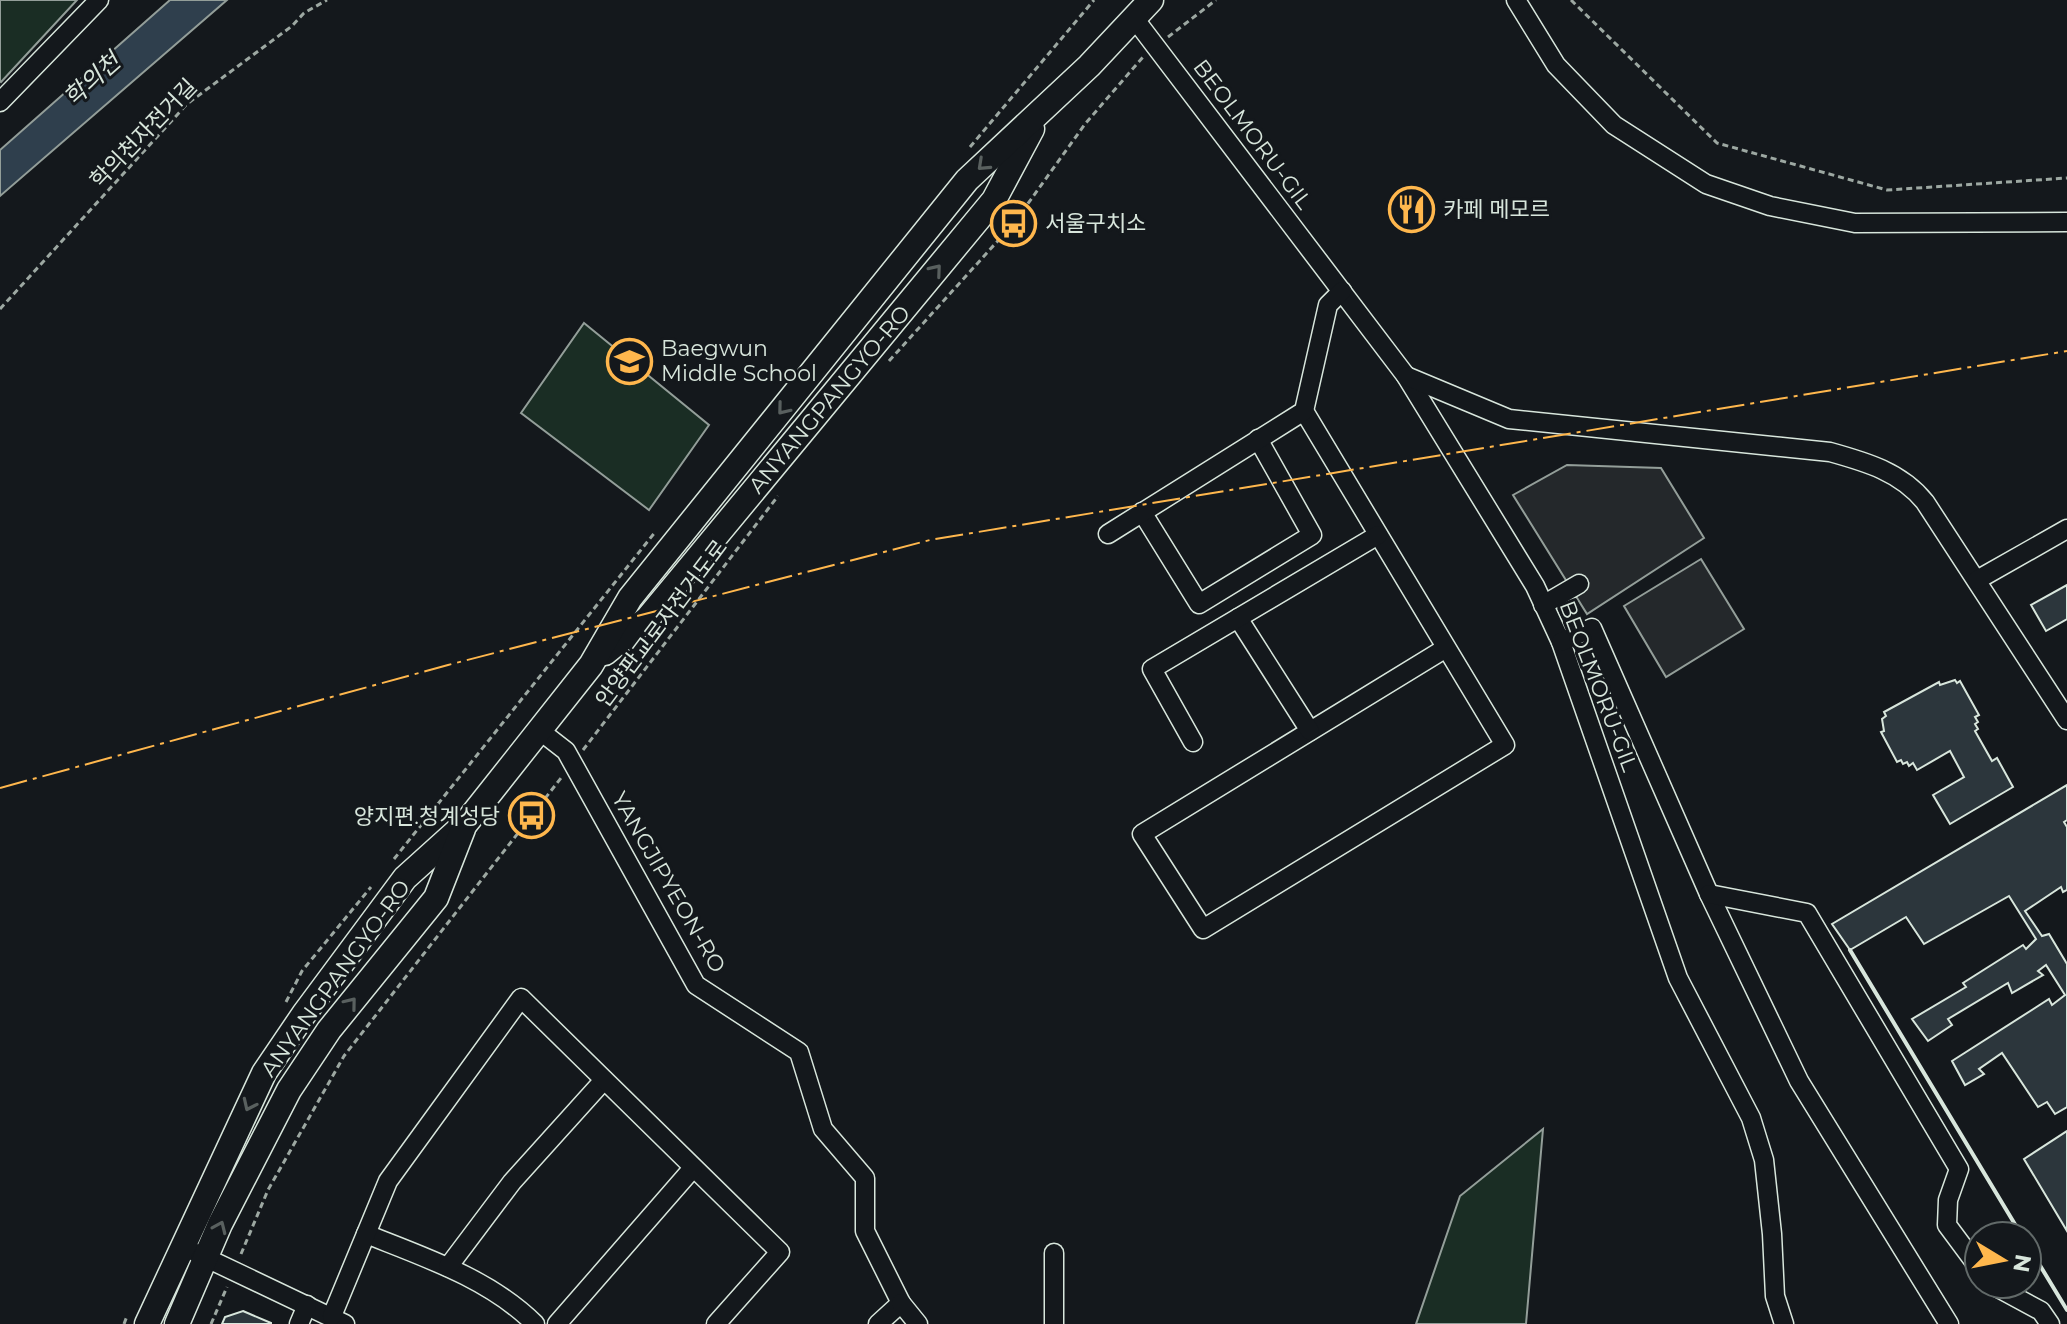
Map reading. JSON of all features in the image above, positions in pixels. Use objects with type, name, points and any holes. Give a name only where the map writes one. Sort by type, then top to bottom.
[{"type":"main road","name":"ANYANGPANGYO-RO","points":[[147,1324],[264,1073],[405,878],[466,823],[591,665],[630,598],[967,180],[1089,66],[1151,0]]},
{"type":"main road","name":"ANYANGPANGYO-RO","points":[[591,665],[648,618],[994,200],[1040,113]]},
{"type":"main road","name":"ANYANGPANGYO-RO","points":[[177,1324],[220,1224],[289,1090],[329,1030],[436,898],[466,823]]},
{"type":"street","points":[[0,102],[99,0]]},
{"type":"street","points":[[1516,0],[1556,65],[1614,125],[1706,184],[1770,206],[1855,223],[2067,222]]},
{"type":"street","name":"BEOLMORU-GIL","points":[[1134,18],[1406,376],[1535,586],[1561,642],[1678,978],[1751,1118],[1764,1160],[1775,1296],[1784,1324]]},
{"type":"street","points":[[1342,291],[1328,305],[1304,411],[1505,745],[1203,929],[1142,834],[1446,648]]},
{"type":"street","points":[[1406,376],[1509,419],[1830,452],[1873,464],[1911,485],[1977,580],[2067,720]]},
{"type":"street","points":[[1108,534],[1304,411]]},
{"type":"street","points":[[1142,512],[1199,604],[1312,535],[1258,439]]},
{"type":"street","points":[[1977,580],[2067,529]]},
{"type":"street","points":[[1193,742],[1152,669],[1378,535]]},
{"type":"street","points":[[1543,605],[1579,584]]},
{"type":"street","points":[[1238,618],[1310,731]]},
{"type":"street","points":[[1561,642],[1592,628],[1709,894],[1799,1081],[1949,1324]]},
{"type":"street","name":"YANGJIPYEON-RO","points":[[539,730],[566,751],[696,985],[799,1052],[823,1129],[865,1178],[865,1231],[901,1303],[918,1324]]},
{"type":"street","points":[[1709,894],[1807,913],[1959,1169],[1948,1200],[1947,1225],[1963,1246]]},
{"type":"street","points":[[182,1247],[339,1320],[366,1234],[388,1181],[521,998],[780,1252],[716,1324]]},
{"type":"street","points":[[448,1267],[512,1182],[604,1080]]},
{"type":"street","points":[[557,1324],[693,1168]]},
{"type":"street","points":[[366,1234],[448,1267],[519,1308],[535,1324]]},
{"type":"street","points":[[1054,1253],[1054,1324]]},
{"type":"street","points":[[2021,1300],[2041,1311],[2050,1324]]},
{"type":"street","points":[[878,1324],[901,1303]]},
{"type":"street","points":[[299,1324],[307,1305]]},
{"type":"path","name":"학의천자전거길","points":[[0,309],[187,104],[292,26],[304,13],[327,0]]},
{"type":"path","points":[[881,370],[1014,223],[1085,124],[1142,58],[1216,0]]},
{"type":"path","points":[[1571,0],[1717,143],[1887,190],[2067,178]]},
{"type":"path","name":"안양판교로자전거도로","points":[[211,1324],[268,1190],[344,1056],[782,489]]},
{"type":"green space","points":[[0,0],[77,0],[1,82],[0,81]]},
{"type":"green space","points":[[584,323],[709,425],[649,510],[521,413]]},
{"type":"green space","points":[[1543,1129],[1526,1324],[1416,1324],[1460,1196]]},
{"type":"shaded area","points":[[1567,465],[1661,468],[1704,538],[1587,614],[1513,495]]},
{"type":"shaded area","points":[[1701,559],[1744,629],[1666,677],[1624,606]]},
{"type":"water","name":"학의천","points":[[170,0],[227,0],[0,196],[0,150]]},
{"type":"building","points":[[2067,585],[2067,619],[2046,631],[2031,605]]},
{"type":"building","points":[[1955,680],[1957,683],[1960,681],[1979,715],[1975,717],[1978,729],[1975,731],[1992,761],[1997,758],[2013,787],[1950,824],[1933,795],[1964,777],[1950,751],[1917,770],[1913,763],[1909,766],[1901,760],[1897,762],[1881,732],[1884,731],[1884,712],[1939,682],[1940,685]]},
{"type":"building","points":[[2067,785],[2067,820],[2064,822],[2067,827],[2067,890],[2063,892],[2061,887],[2025,911],[2042,936],[2049,934],[2067,964],[2067,1107],[2055,1114],[2047,1102],[2038,1107],[2002,1053],[1979,1069],[1984,1074],[1965,1085],[1952,1061],[2049,999],[2052,1005],[2065,995],[2046,965],[2038,971],[2043,975],[2012,993],[2008,983],[1948,1019],[1952,1025],[1928,1041],[1912,1019],[1966,987],[1963,983],[2023,945],[2026,949],[2036,939],[2009,896],[1924,944],[1906,917],[1850,950],[1832,924]]},
{"type":"building","points":[[2067,1131],[2067,1231],[2024,1159]]},
{"type":"building","points":[[243,1311],[271,1324],[222,1324],[225,1317]]},
{"type":"wall","points":[[1850,950],[2012,1220]]},
{"type":"wall","points":[[2043,1270],[2067,1310]]},
{"type":"power","points":[[0,788],[448,665],[930,540],[2067,351]]},
{"type":"place","name":"카페 메모르","points":[[1412,209]]},
{"type":"place","name":"서울구치소","points":[[1014,223]]},
{"type":"place","name":"Baegwun Middle School","points":[[630,361]]},
{"type":"place","name":"양지편.청계성당","points":[[531,816]]}]
